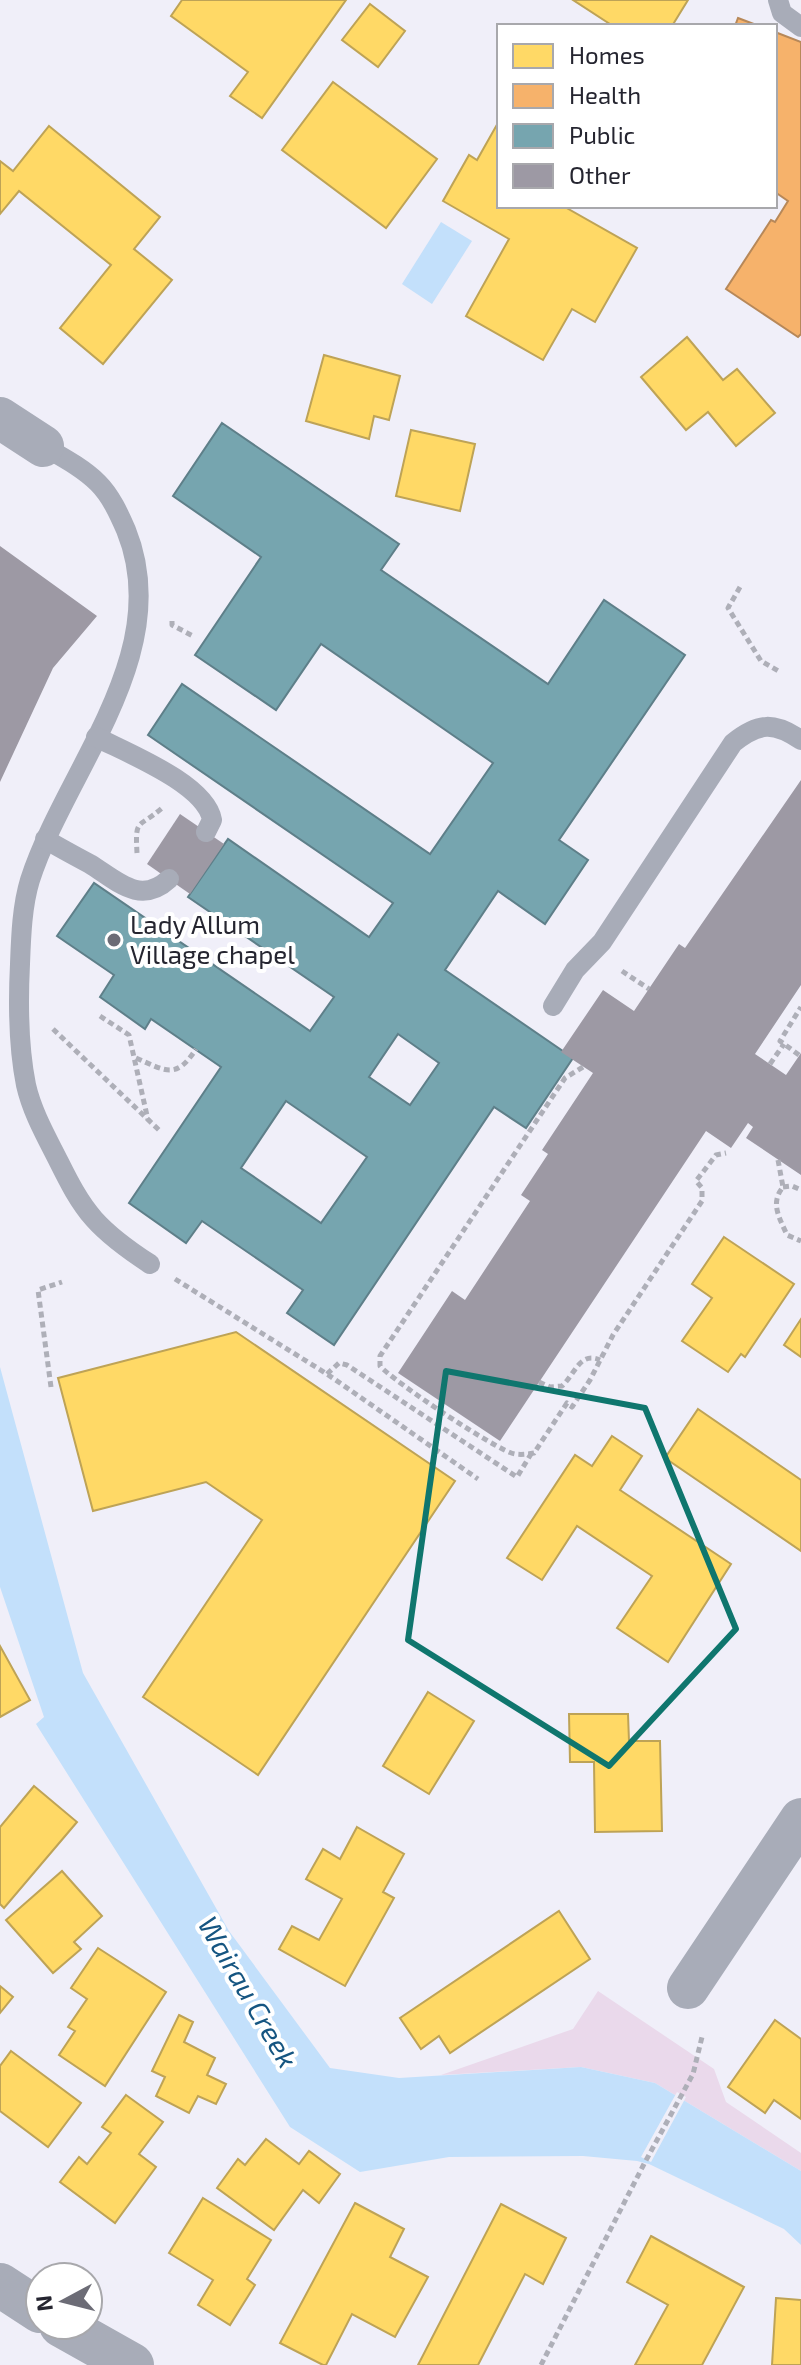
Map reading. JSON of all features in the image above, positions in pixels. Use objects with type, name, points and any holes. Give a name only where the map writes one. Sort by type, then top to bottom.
[{"type":"street","points":[[0,418],[43,446]]},
{"type":"street","points":[[688,1988],[801,1819]]},
{"type":"street","points":[[0,2285],[24,2301]]},
{"type":"street","points":[[89,2341],[132,2365]]},
{"type":"lane","points":[[778,0],[782,13],[801,27]]},
{"type":"lane","points":[[43,446],[98,483],[119,515],[138,565],[140,582],[137,622],[120,686],[45,839],[29,884],[21,937],[19,1034],[26,1087],[37,1116],[82,1204],[103,1229],[150,1264]]},
{"type":"lane","points":[[553,1006],[575,970],[602,942],[733,743],[751,731],[772,725],[801,740]]},
{"type":"lane","points":[[96,737],[169,775],[204,802],[212,820],[206,832]]},
{"type":"lane","points":[[45,839],[135,890],[154,890],[169,879]]},
{"type":"path","points":[[740,587],[728,608],[761,661],[780,672]]},
{"type":"path","points":[[172,614],[172,625],[193,636]]},
{"type":"path","points":[[137,853],[138,825],[157,812],[169,798]]},
{"type":"path","points":[[622,971],[649,989]]},
{"type":"path","points":[[799,1055],[780,1041],[801,1007]]},
{"type":"path","points":[[100,1016],[129,1035],[148,1120]]},
{"type":"path","points":[[46,1022],[159,1130]]},
{"type":"path","points":[[770,1064],[784,1044]]},
{"type":"path","points":[[136,1058],[157,1067],[176,1070],[184,1067],[196,1049]]},
{"type":"path","points":[[583,1067],[565,1078],[380,1356],[380,1366],[387,1374],[502,1448],[515,1454],[538,1450],[567,1403],[572,1407],[613,1335],[702,1201],[702,1188],[696,1181],[716,1155],[726,1153]]},
{"type":"path","points":[[778,1160],[783,1187],[776,1197],[775,1206],[787,1235],[801,1241]]},
{"type":"path","points":[[783,1187],[792,1186],[801,1190]]},
{"type":"path","points":[[150,1264],[327,1374],[478,1479]]},
{"type":"path","points":[[51,1387],[38,1290],[62,1282]]},
{"type":"path","points":[[539,1382],[550,1387],[562,1386],[585,1358],[600,1360]]},
{"type":"path","points":[[327,1374],[339,1363],[347,1365],[517,1477],[531,1453]]},
{"type":"path","points":[[541,2365],[693,2074],[702,2037]]},
{"type":"highlighted area","points":[[446,1371],[645,1408],[736,1629],[609,1766],[408,1640]]},
{"type":"shaded area","points":[[598,1991],[714,2069],[726,2102],[801,2153],[801,2171],[655,2083],[581,2067],[441,2075],[573,2029]]},
{"type":"water","points":[[441,222],[472,241],[432,304],[402,284]]},
{"type":"water","name":"Wairau Creek","points":[[0,1367],[83,1673],[229,1931],[330,2068],[399,2078],[581,2067],[655,2083],[801,2171],[801,2245],[784,2229],[637,2161],[583,2156],[449,2157],[360,2172],[290,2127],[36,1724],[44,1717],[0,1587]]},
{"type":"pier","points":[[677,2092],[686,2097],[651,2162],[641,2157]]},
{"type":"building: Homes","points":[[182,0],[346,0],[262,118],[230,96],[248,72],[171,16]]},
{"type":"building: Homes","points":[[573,0],[688,0],[673,24],[610,24]]},
{"type":"building: Homes","points":[[370,4],[405,31],[378,67],[342,40]]},
{"type":"building: Homes","points":[[333,82],[437,159],[386,228],[282,150]]},
{"type":"building: Homes","points":[[497,125],[497,208],[567,208],[637,248],[595,322],[572,309],[543,360],[466,316],[509,239],[443,201],[469,155],[477,160]]},
{"type":"building: Homes","points":[[49,126],[160,217],[134,249],[172,280],[103,364],[60,328],[111,265],[19,191],[0,214],[0,161],[13,171]]},
{"type":"building: Homes","points":[[687,337],[723,380],[737,369],[775,413],[736,446],[708,412],[686,430],[641,377]]},
{"type":"building: Homes","points":[[324,355],[400,376],[389,420],[374,416],[369,439],[306,421]]},
{"type":"building: Homes","points":[[411,430],[475,444],[460,511],[396,496]]},
{"type":"building: Homes","points":[[724,1237],[794,1284],[745,1357],[741,1354],[728,1372],[682,1341],[712,1298],[692,1284]]},
{"type":"building: Homes","points":[[801,1319],[801,1357],[784,1345]]},
{"type":"building: Homes","points":[[236,1332],[455,1481],[258,1775],[143,1697],[262,1520],[206,1482],[93,1511],[58,1378]]},
{"type":"building: Homes","points":[[698,1409],[801,1480],[801,1551],[665,1458]]},
{"type":"building: Homes","points":[[612,1436],[642,1456],[620,1490],[731,1564],[668,1662],[617,1628],[652,1576],[577,1526],[542,1580],[507,1558],[575,1455],[592,1466]]},
{"type":"building: Homes","points":[[0,1646],[30,1700],[0,1717]]},
{"type":"building: Homes","points":[[428,1692],[474,1721],[429,1794],[383,1766]]},
{"type":"building: Homes","points":[[569,1714],[628,1714],[629,1741],[660,1741],[662,1831],[595,1832],[594,1762],[570,1762]]},
{"type":"building: Homes","points":[[34,1786],[77,1822],[4,1908],[0,1904],[0,1827]]},
{"type":"building: Homes","points":[[357,1827],[404,1854],[383,1892],[394,1898],[345,1986],[279,1949],[292,1926],[319,1940],[342,1899],[306,1879],[323,1849],[340,1859]]},
{"type":"building: Homes","points":[[62,1871],[102,1916],[74,1942],[81,1949],[53,1973],[6,1920]]},
{"type":"building: Homes","points":[[559,1911],[590,1959],[450,2053],[439,2036],[421,2049],[400,2018]]},
{"type":"building: Homes","points":[[98,1948],[166,1992],[105,2086],[59,2055],[75,2031],[68,2027],[87,1999],[71,1988]]},
{"type":"building: Homes","points":[[0,1986],[13,1997],[0,2013]]},
{"type":"building: Homes","points":[[179,2015],[193,2022],[184,2042],[215,2058],[207,2075],[226,2084],[216,2104],[198,2096],[189,2113],[156,2096],[165,2077],[152,2071]]},
{"type":"building: Homes","points":[[775,2020],[801,2039],[801,2119],[774,2100],[765,2113],[728,2087]]},
{"type":"building: Homes","points":[[11,2051],[81,2103],[48,2147],[0,2111],[0,2066]]},
{"type":"building: Homes","points":[[126,2095],[163,2122],[139,2154],[156,2167],[115,2223],[60,2182],[79,2157],[87,2164],[111,2133],[102,2127]]},
{"type":"building: Homes","points":[[266,2139],[299,2164],[309,2151],[340,2174],[319,2203],[303,2190],[274,2230],[217,2188],[238,2159],[245,2165]]},
{"type":"building: Homes","points":[[203,2198],[271,2240],[247,2279],[255,2285],[230,2325],[198,2305],[213,2280],[169,2253]]},
{"type":"building: Homes","points":[[355,2203],[404,2229],[390,2257],[428,2277],[395,2337],[352,2314],[326,2365],[323,2365],[280,2343]]},
{"type":"building: Homes","points":[[501,2204],[566,2238],[543,2284],[525,2274],[478,2365],[418,2365]]},
{"type":"building: Homes","points":[[651,2236],[744,2287],[702,2365],[635,2365],[668,2305],[627,2282]]},
{"type":"building: Homes","points":[[776,2298],[801,2300],[801,2365],[772,2365]]},
{"type":"building: Health","points":[[738,18],[754,24],[736,24]]},
{"type":"building: Health","points":[[777,33],[801,42],[801,334],[798,337],[726,289],[771,220],[775,222],[788,201],[777,193]]},
{"type":"building: Public","points":[[222,423],[399,544],[381,570],[548,684],[604,600],[685,655],[559,840],[588,860],[545,924],[498,891],[445,970],[573,1058],[526,1128],[494,1107],[334,1345],[287,1313],[303,1290],[202,1221],[186,1243],[129,1203],[221,1067],[151,1019],[145,1029],[100,997],[114,975],[57,936],[94,883],[310,1031],[334,997],[188,897],[228,839],[369,937],[393,903],[148,735],[182,684],[430,854],[493,763],[321,644],[276,710],[195,655],[261,557],[173,496]],"holes":[[[398,1034],[439,1063],[410,1105],[369,1077]],[[286,1101],[367,1157],[321,1223],[241,1168]]]},
{"type":"building: Other","points":[[0,546],[97,616],[53,668],[0,782]]},
{"type":"building: Other","points":[[801,780],[801,985],[755,1054],[786,1075],[801,1053],[801,1175],[746,1138],[753,1127],[748,1123],[731,1148],[706,1131],[500,1441],[398,1373],[452,1291],[465,1300],[530,1201],[521,1195],[548,1154],[542,1150],[593,1073],[561,1052],[603,990],[634,1011],[679,944],[685,948]]},
{"type":"building: Other","points":[[180,814],[224,844],[190,894],[147,864]]},
{"type":"place","name":"Lady Allum Village chapel","points":[[114,940]]}]
